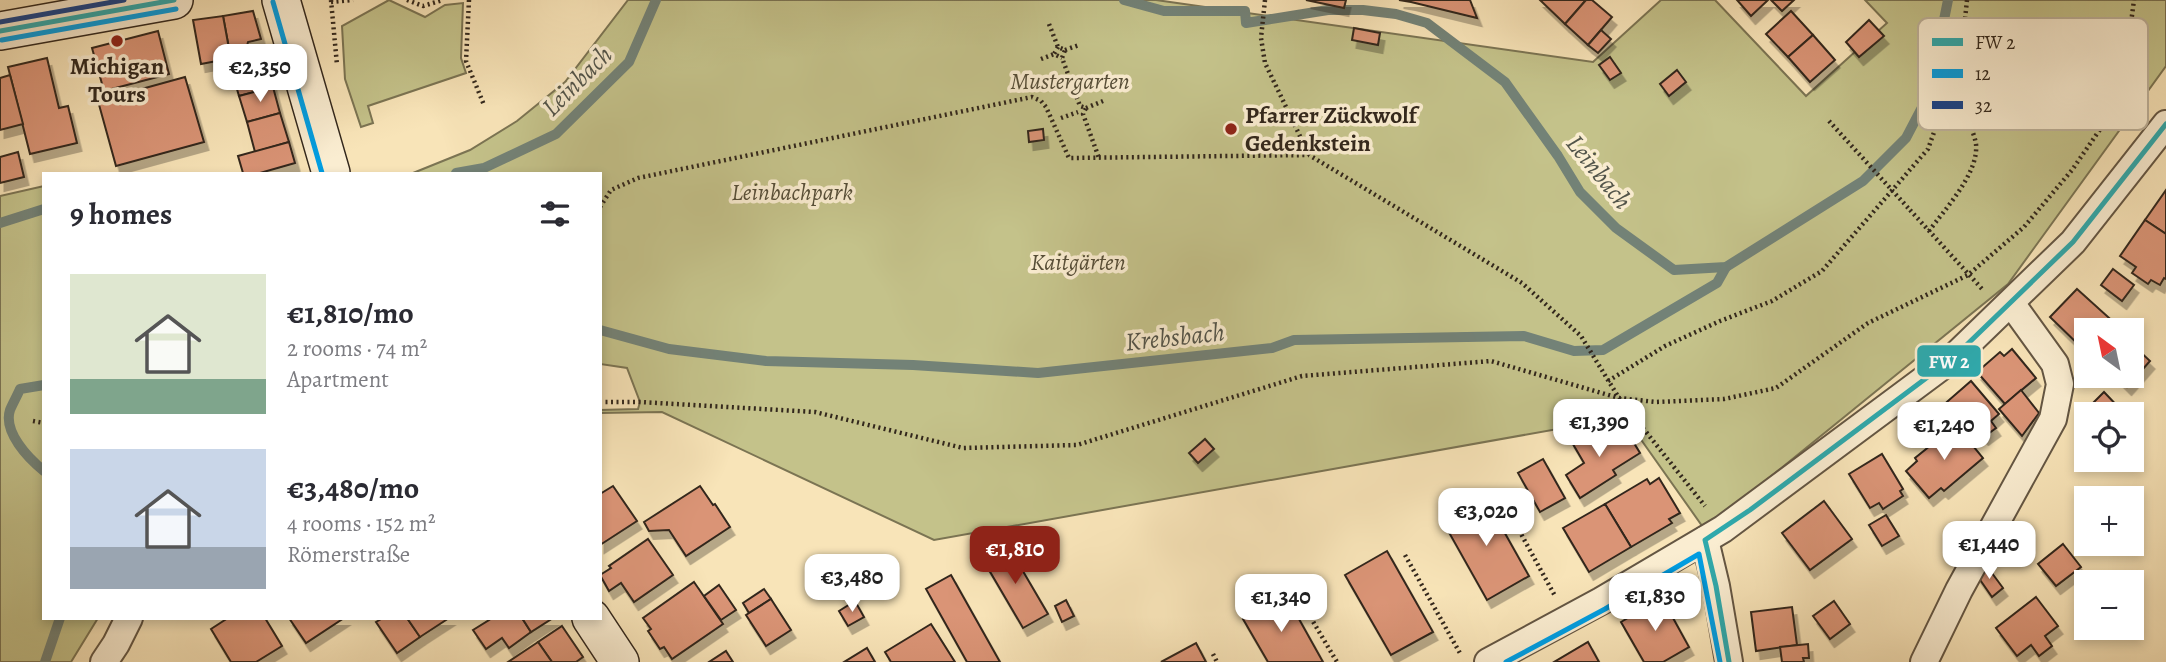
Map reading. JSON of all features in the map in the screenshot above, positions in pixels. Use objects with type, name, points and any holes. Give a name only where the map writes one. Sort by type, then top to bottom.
[{"type":"main road","points":[[0,31],[174,0]]},
{"type":"main road","points":[[281,0],[331,172]]},
{"type":"main road","points":[[592,620],[620,662]]},
{"type":"street","points":[[1488,662],[1714,534],[1953,358],[2073,242],[2166,124]]},
{"type":"street","points":[[1924,662],[1959,590],[2053,419],[2060,384],[2055,364],[2011,303]]},
{"type":"street","points":[[1714,534],[1716,586],[1729,662]]},
{"type":"street","points":[[104,662],[128,620]]},
{"type":"path","points":[[338,70],[331,1],[353,0]]},
{"type":"path","points":[[408,0],[423,6],[443,0]]},
{"type":"path","points":[[469,0],[466,61],[484,105]]},
{"type":"path","points":[[1265,0],[1261,38],[1265,63],[1309,155]]},
{"type":"path","points":[[1965,18],[1967,0]]},
{"type":"path","points":[[2132,18],[2134,0]]},
{"type":"path","points":[[1049,24],[1058,47],[1065,50],[1079,45]]},
{"type":"path","points":[[1041,59],[1054,54],[1058,47]]},
{"type":"path","points":[[1065,50],[1062,58],[1099,158]]},
{"type":"path","points":[[1054,54],[1062,58]]},
{"type":"path","points":[[602,204],[611,190],[638,178],[1032,97],[1041,100],[1046,107],[1069,158],[1309,155],[1522,283],[1581,336],[1619,398],[1714,534]]},
{"type":"path","points":[[1061,118],[1103,102]]},
{"type":"path","points":[[1829,121],[1968,275]]},
{"type":"path","points":[[1608,381],[1665,346],[1772,301],[1822,271],[1928,149],[1935,130]]},
{"type":"path","points":[[1928,231],[1959,190],[1976,156],[1976,141],[1971,130]]},
{"type":"path","points":[[602,402],[815,412],[963,448],[1077,445],[1302,376],[1491,361],[1619,398],[1656,402],[1724,399],[1776,387],[1868,323],[1968,275],[2024,227],[2072,170],[2100,130]]},
{"type":"path","points":[[33,421],[42,423]]},
{"type":"path","points":[[1503,500],[1568,618]]},
{"type":"path","points":[[1405,555],[1464,662]]},
{"type":"path","points":[[1302,603],[1337,662]]},
{"type":"path","points":[[1213,654],[1217,662]]},
{"type":"green space","points":[[389,0],[425,17],[445,5],[463,3],[461,58],[466,73],[368,106],[373,123],[361,127],[345,79],[342,26]]},
{"type":"green space","name":"Leinbachpark","points":[[628,0],[1156,0],[1593,62],[1661,0],[1715,0],[1806,96],[1887,23],[1865,0],[2166,0],[2166,66],[2148,91],[2148,18],[1918,18],[1918,130],[2120,130],[2008,284],[1705,530],[1625,417],[934,540],[662,412],[602,413],[602,410],[638,409],[640,402],[627,368],[602,364],[602,172],[415,172],[470,150],[517,121],[565,82]]},
{"type":"green space","points":[[42,186],[42,620],[97,620],[71,662],[0,662],[0,196]]},
{"type":"building","points":[[1306,0],[1346,0],[1344,8]]},
{"type":"building","points":[[1399,0],[1470,0],[1477,18],[1411,2]]},
{"type":"building","points":[[1540,0],[1586,0],[1565,24]]},
{"type":"building","points":[[1586,0],[1592,0],[1612,17],[1588,45],[1565,24]]},
{"type":"building","points":[[1737,0],[1768,0],[1751,16]]},
{"type":"building","points":[[1771,0],[1794,0],[1782,11]]},
{"type":"building","points":[[253,11],[261,39],[248,42],[247,46],[241,48],[242,51],[230,54],[223,16]]},
{"type":"building","points":[[1791,11],[1813,35],[1788,57],[1766,34]]},
{"type":"building","points":[[223,16],[230,54],[216,56],[217,61],[201,64],[193,20]]},
{"type":"building","points":[[1869,20],[1884,36],[1859,57],[1846,42]]},
{"type":"building","points":[[1354,28],[1380,33],[1378,45],[1352,40]]},
{"type":"building","points":[[1601,30],[1611,39],[1598,53],[1588,45]]},
{"type":"building","points":[[158,31],[169,74],[104,91],[92,48]]},
{"type":"building","points":[[1813,35],[1835,60],[1810,82],[1788,57]]},
{"type":"building","points":[[1610,57],[1621,73],[1610,80],[1599,65]]},
{"type":"building","points":[[47,58],[59,108],[68,106],[77,143],[30,154],[8,67]]},
{"type":"building","points":[[266,62],[273,87],[239,96],[232,72]]},
{"type":"building","points":[[1677,70],[1686,82],[1669,96],[1660,84]]},
{"type":"building","points":[[10,75],[23,124],[0,130],[0,78]]},
{"type":"building","points":[[185,77],[204,142],[116,166],[98,101]]},
{"type":"building","points":[[273,87],[280,113],[247,122],[239,96]]},
{"type":"building","points":[[280,113],[289,142],[255,152],[247,122]]},
{"type":"building","points":[[1043,129],[1044,140],[1029,142],[1028,131]]},
{"type":"building","points":[[289,142],[295,163],[264,172],[243,172],[238,156]]},
{"type":"building","points":[[18,152],[24,177],[0,183],[0,157]]},
{"type":"building","points":[[2166,190],[2166,234],[2145,220]]},
{"type":"building","points":[[2145,220],[2166,234],[2166,279],[2164,278],[2160,285],[2151,280],[2148,284],[2132,273],[2136,267],[2120,256]]},
{"type":"building","points":[[2113,269],[2134,285],[2122,301],[2101,285]]},
{"type":"building","points":[[2077,289],[2109,318],[2074,318],[2074,340],[2050,317]]},
{"type":"building","points":[[2012,349],[2036,378],[2005,404],[1977,372],[2000,352],[2004,356]]},
{"type":"building","points":[[2144,355],[2150,361],[2144,368]]},
{"type":"building","points":[[1971,381],[1999,414],[1991,421],[1996,428],[1984,437],[1979,432],[1969,440],[1941,407]]},
{"type":"building","points":[[2021,390],[2039,413],[2022,436],[1999,409]]},
{"type":"building","points":[[2104,392],[2114,402],[2094,402]]},
{"type":"building","points":[[1956,425],[1983,458],[1944,491],[1941,488],[1929,498],[1906,471],[1917,461],[1915,458]]},
{"type":"building","points":[[1591,426],[1603,445],[1626,430],[1640,453],[1613,470],[1616,475],[1580,498],[1566,475],[1584,463],[1570,439]]},
{"type":"building","points":[[1205,439],[1214,449],[1198,463],[1189,453]]},
{"type":"building","points":[[1882,454],[1903,489],[1900,491],[1903,496],[1883,509],[1879,503],[1870,508],[1849,474]]},
{"type":"building","points":[[1543,459],[1565,498],[1540,512],[1518,473]]},
{"type":"building","points":[[1659,478],[1680,513],[1669,519],[1672,523],[1631,547],[1605,504],[1647,479],[1650,484]]},
{"type":"building","points":[[613,486],[637,521],[602,544],[602,493]]},
{"type":"building","points":[[700,486],[730,527],[686,556],[669,530],[649,531],[644,522]]},
{"type":"building","points":[[1484,496],[1529,576],[1487,600],[1442,520]]},
{"type":"building","points":[[1824,501],[1852,539],[1810,570],[1782,533]]},
{"type":"building","points":[[1605,504],[1631,547],[1589,572],[1563,528]]},
{"type":"building","points":[[1886,515],[1899,536],[1882,546],[1869,525]]},
{"type":"building","points":[[648,539],[673,575],[634,602],[621,583],[609,591],[602,574],[611,568],[609,566]]},
{"type":"building","points":[[1007,544],[1048,614],[1023,628],[982,558]]},
{"type":"building","points":[[2063,544],[2081,567],[2056,586],[2038,564]]},
{"type":"building","points":[[1387,551],[1433,632],[1391,655],[1345,575]]},
{"type":"building","points":[[1986,565],[2003,588],[1992,597],[1976,574]]},
{"type":"building","points":[[951,575],[1000,662],[967,662],[926,589]]},
{"type":"building","points":[[694,582],[723,624],[672,659],[664,647],[660,649],[643,618]]},
{"type":"building","points":[[719,585],[736,610],[721,620],[704,596]]},
{"type":"building","points":[[764,589],[771,599],[749,613],[743,603]]},
{"type":"building","points":[[1285,594],[1323,662],[1268,662],[1243,619]]},
{"type":"building","points":[[2036,597],[2058,626],[2045,636],[2052,646],[2039,656],[2031,645],[2017,656],[1996,628]]},
{"type":"building","points":[[1662,598],[1689,647],[1663,662],[1644,662],[1621,622]]},
{"type":"building","points":[[771,599],[791,630],[766,646],[746,615]]},
{"type":"building","points":[[1066,600],[1074,616],[1062,622],[1055,606]]},
{"type":"building","points":[[855,601],[864,617],[848,626],[839,611]]},
{"type":"building","points":[[1834,601],[1850,624],[1830,639],[1813,616]]},
{"type":"building","points":[[1792,607],[1797,645],[1756,651],[1751,612]]},
{"type":"building","points":[[225,620],[266,620],[282,646],[256,662],[231,662],[211,629]]},
{"type":"building","points":[[290,620],[341,620],[306,643]]},
{"type":"building","points":[[408,620],[420,637],[397,653],[376,622]]},
{"type":"building","points":[[408,620],[446,620],[420,637]]},
{"type":"building","points":[[489,620],[523,620],[531,632],[509,648],[502,638],[486,649],[473,630]]},
{"type":"building","points":[[523,620],[550,620],[531,632]]},
{"type":"building","points":[[931,624],[955,662],[891,662],[885,652]]},
{"type":"building","points":[[562,626],[583,657],[576,662],[552,662],[538,642]]},
{"type":"building","points":[[538,642],[552,662],[508,662]]},
{"type":"building","points":[[1588,642],[1599,662],[1554,662]]},
{"type":"building","points":[[1196,643],[1206,662],[1161,662]]},
{"type":"building","points":[[1808,644],[1809,658],[1803,658],[1804,662],[1782,662],[1780,647]]},
{"type":"building","points":[[867,648],[875,662],[844,662]]},
{"type":"building","points":[[726,651],[733,662],[709,662]]},
{"type":"waterway","name":"Leinbach","points":[[462,172],[484,168],[556,134],[629,62],[656,0]]},
{"type":"waterway","name":"Leinbach","points":[[1124,0],[1164,11],[1245,11],[1246,23],[1328,10],[1396,14],[1427,23],[1505,82],[1558,156],[1580,192],[1616,228],[1674,270],[1726,267],[1863,181],[1906,138],[1918,115]]},
{"type":"waterway","name":"Leinbach","points":[[1944,18],[1948,0]]},
{"type":"waterway","name":"Leinbach","points":[[0,223],[42,210]]},
{"type":"waterway","name":"Krebsbach","points":[[602,331],[669,349],[766,361],[913,365],[1038,373],[1272,348],[1294,340],[1524,336],[1574,351],[1603,350],[1717,283],[1726,267]]},
{"type":"waterway","name":"Leinbach","points":[[42,385],[20,389],[9,418],[13,436],[18,444],[42,469]]},
{"type":"waterway","name":"Leinbach","points":[[45,662],[59,620]]},
{"type":"transit line","name":"32","points":[[0,22],[124,0]]},
{"type":"transit line","points":[[0,31],[174,0]]},
{"type":"transit line","name":"12","points":[[273,2],[322,172]]},
{"type":"transit line","name":"12","points":[[2,40],[176,9]]},
{"type":"transit line","points":[[1729,662],[1705,540],[1750,510],[1953,358],[2073,242],[2166,124]]},
{"type":"transit line","name":"12","points":[[1506,662],[1699,554],[1720,662]]},
{"type":"place","name":"Michigan Tours","points":[[117,41]]},
{"type":"place","name":"Pfarrer Zückwolf Gedenkstein","points":[[1231,129]]},
{"type":"park label","name":"Mustergarten","points":[[1070,81]]},
{"type":"park label","name":"Kaitgärten","points":[[1078,262]]}]
